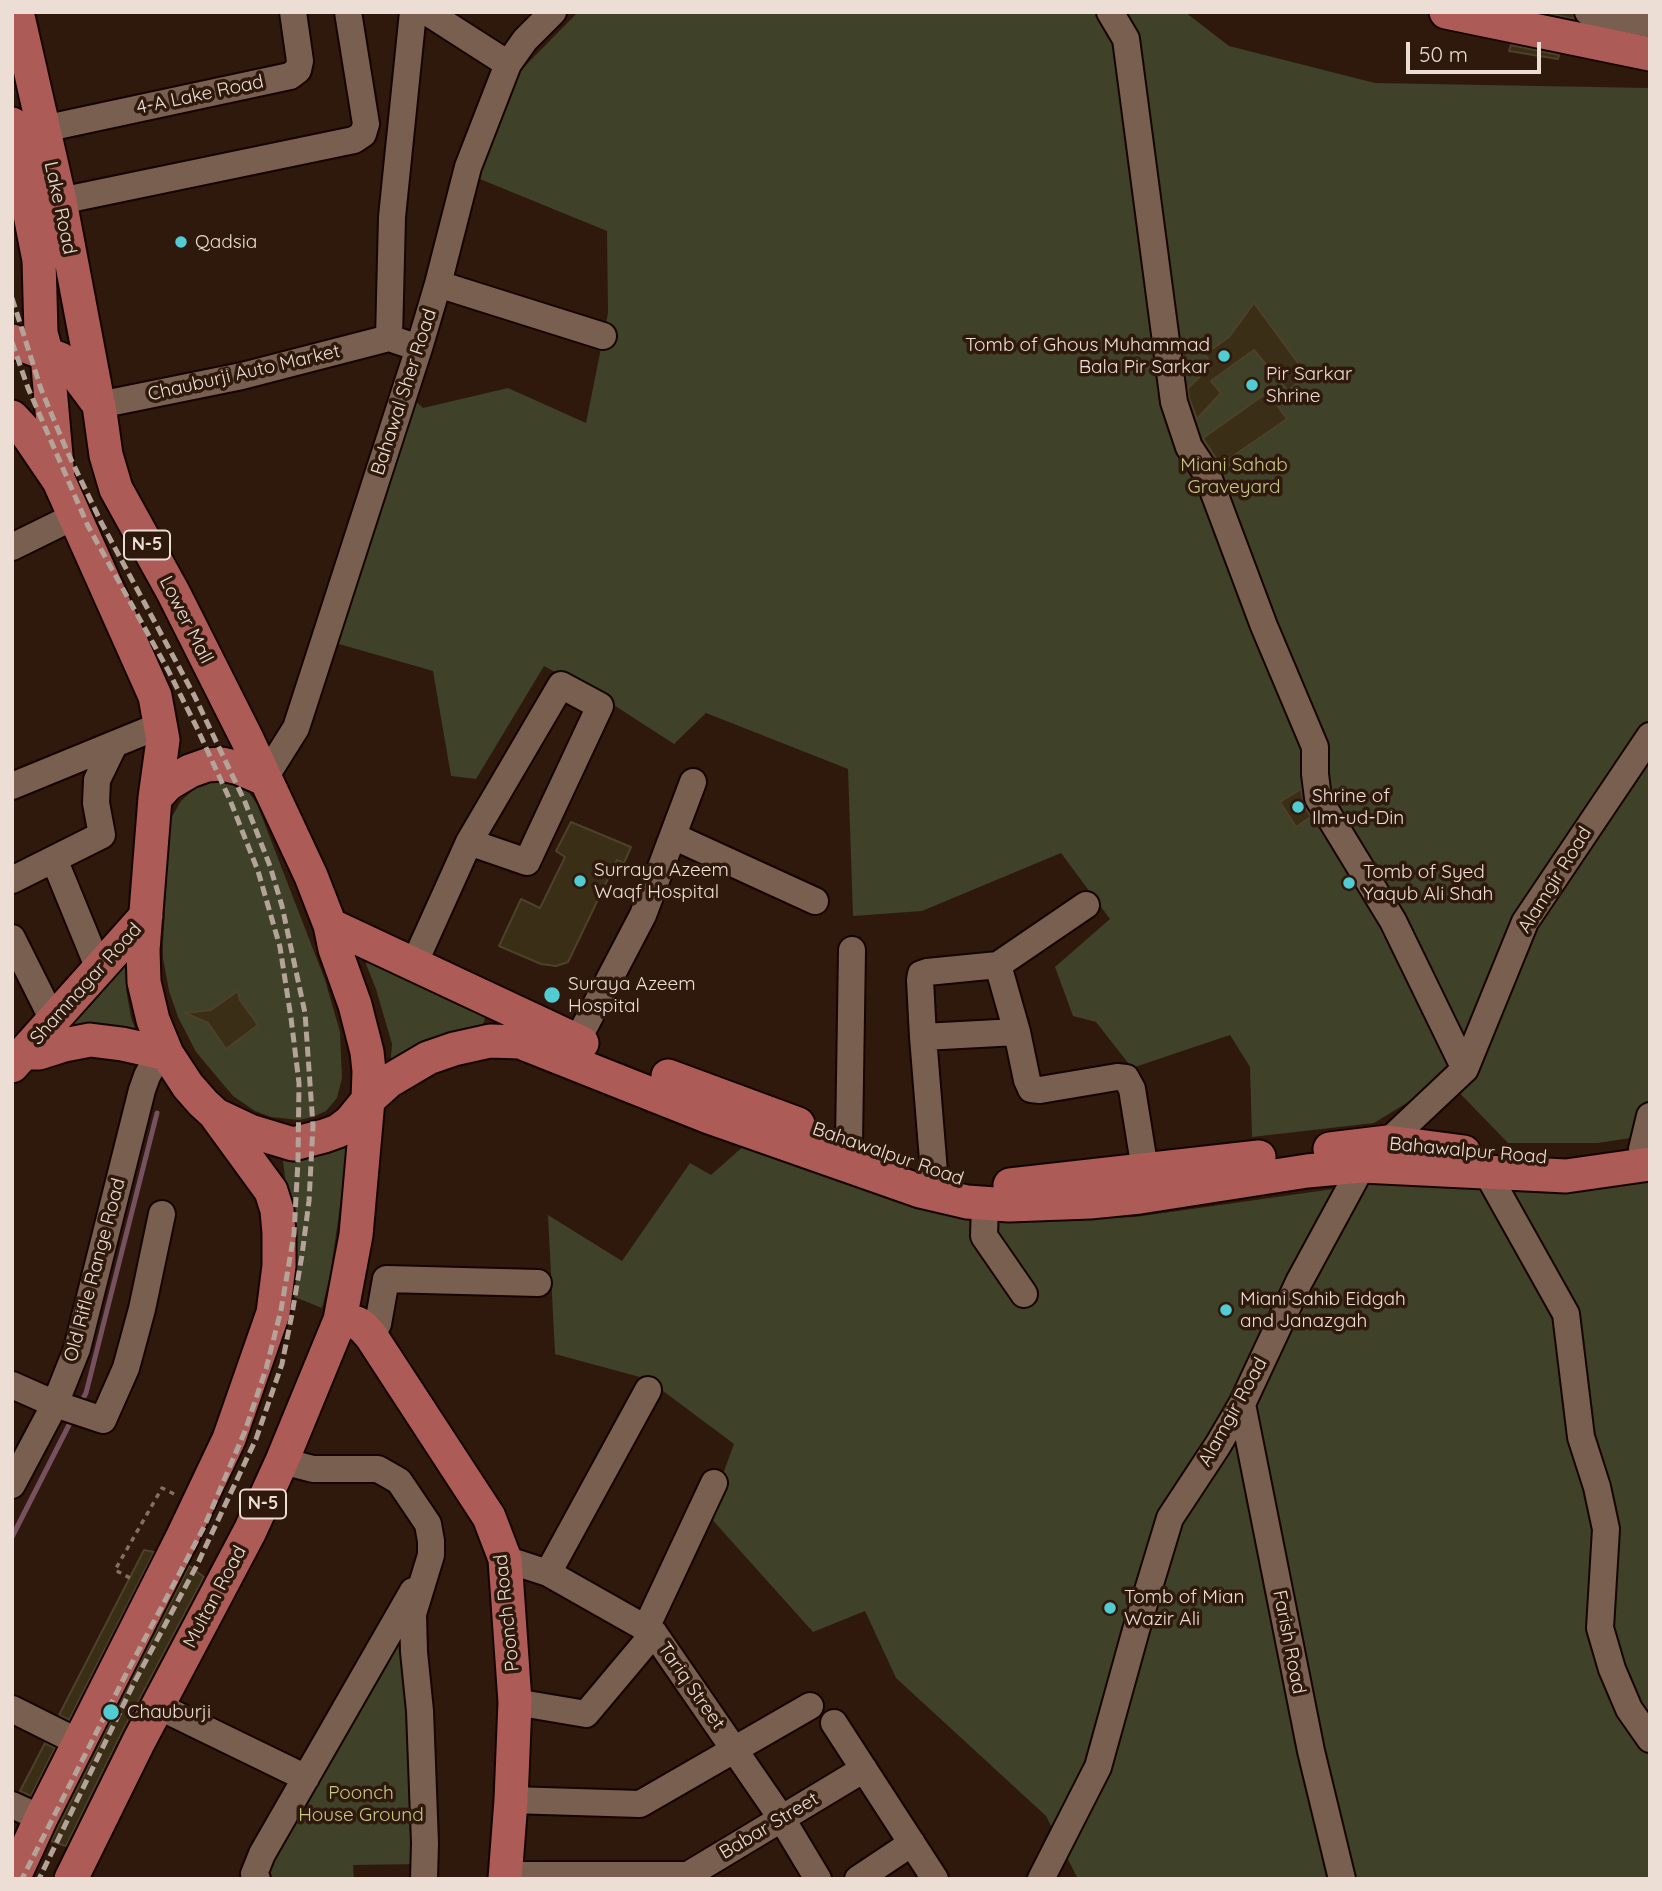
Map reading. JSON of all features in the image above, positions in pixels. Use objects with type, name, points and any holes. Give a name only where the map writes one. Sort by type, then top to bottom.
[{"type":"main road","name":"Lake Road","points":[[17,12],[28,126],[60,201],[99,405]]},
{"type":"main road","points":[[1446,12],[1650,54]]},
{"type":"main road","points":[[28,126],[39,260],[41,333],[47,355],[58,481]]},
{"type":"main road","name":"Lower Mall","points":[[12,341],[60,359],[70,366],[99,405],[106,455],[116,489],[173,592],[247,739],[264,779]]},
{"type":"main road","name":"N-5","points":[[13,1879],[27,1812],[80,1743],[229,1439],[272,1313],[279,1266],[277,1210],[271,1191],[216,1115],[188,1086],[167,1054],[153,1020],[144,982],[143,950],[155,798],[163,740],[158,710],[58,481],[17,430]]},
{"type":"main road","points":[[155,798],[178,778],[207,765],[222,764],[239,768],[264,779]]},
{"type":"main road","name":"N-5","points":[[216,1115],[293,1144],[338,1131],[350,1122],[368,1100],[367,1052],[330,925],[311,876],[264,779]]},
{"type":"main road","name":"Shamnagar Road","points":[[19,1059],[146,916]]},
{"type":"main road","name":"Bahawalpur Road","points":[[330,925],[577,1041],[704,1090],[934,1172],[993,1187],[1388,1142],[1487,1155],[1564,1159],[1647,1154]]},
{"type":"main road","name":"Shamnagar Road","points":[[19,1059],[90,1040],[167,1054]]},
{"type":"main road","name":"Bahawalpur Road","points":[[368,1100],[389,1081],[428,1058],[491,1041],[520,1042],[709,1117],[906,1186],[967,1202],[1009,1205],[1140,1197],[1307,1171],[1362,1166],[1566,1176],[1647,1154]]},
{"type":"main road","name":"Multan Road","points":[[71,1879],[139,1741],[250,1531],[340,1320],[356,1235],[368,1100]]},
{"type":"main road","name":"Poonch Road","points":[[340,1320],[356,1323],[370,1336],[489,1517],[505,1559],[515,1702],[505,1877]]},
{"type":"street","name":"4-A Lake Road","points":[[28,126],[290,76],[298,70],[300,61],[293,12]]},
{"type":"street","points":[[60,201],[354,140],[363,135],[366,124],[348,12]]},
{"type":"street","points":[[413,12],[392,217],[389,338],[419,348]]},
{"type":"street","points":[[427,12],[508,64]]},
{"type":"street","points":[[1110,12],[1126,39],[1174,402],[1189,447],[1207,474],[1264,626],[1315,747],[1318,798],[1393,921],[1465,1069]]},
{"type":"street","points":[[1588,12],[1650,24]]},
{"type":"street","name":"Bahawal Sher Road","points":[[264,779],[284,751],[296,727],[439,284],[468,167],[508,64],[542,15]]},
{"type":"street","points":[[439,284],[603,336]]},
{"type":"street","name":"Chauburji Auto Market","points":[[99,405],[242,376],[389,338]]},
{"type":"street","points":[[12,547],[75,516]]},
{"type":"street","points":[[414,964],[470,842],[561,685],[600,706],[527,862],[470,842]]},
{"type":"street","points":[[12,786],[114,745],[158,710]]},
{"type":"street","name":"Alamgir Road","points":[[1041,1879],[1098,1767],[1170,1518],[1242,1404],[1299,1282],[1362,1166],[1465,1069],[1525,922],[1650,736]]},
{"type":"street","points":[[12,880],[102,835],[96,803],[97,780],[114,745]]},
{"type":"street","points":[[577,1041],[643,915],[693,782]]},
{"type":"street","points":[[673,836],[815,901]]},
{"type":"street","points":[[54,859],[99,969]]},
{"type":"street","points":[[934,1172],[919,980],[921,974],[998,965],[1086,905]]},
{"type":"street","points":[[12,938],[53,1020]]},
{"type":"street","points":[[849,1142],[852,950]]},
{"type":"street","points":[[998,965],[1031,1089],[1126,1078],[1132,1089],[1145,1170]]},
{"type":"street","points":[[923,1037],[1017,1032]]},
{"type":"street","name":"Old Rifle Range Road","points":[[12,1485],[59,1405],[77,1349],[147,1076],[152,1067],[167,1054]]},
{"type":"street","points":[[1647,1154],[1650,1116]]},
{"type":"street","points":[[1487,1173],[1566,1314],[1581,1437],[1606,1529],[1600,1628],[1612,1669],[1629,1709],[1650,1740]]},
{"type":"street","points":[[985,1203],[984,1236],[1024,1294]]},
{"type":"street","points":[[14,1392],[103,1420],[126,1368],[142,1309],[162,1214]]},
{"type":"street","points":[[370,1336],[378,1324],[386,1279],[538,1283]]},
{"type":"street","points":[[548,1573],[648,1390]]},
{"type":"street","name":"Farish Road","points":[[1242,1404],[1311,1751],[1342,1879]]},
{"type":"street","points":[[282,1461],[313,1469],[378,1469],[399,1481],[428,1524],[430,1555],[413,1614],[420,1711],[424,1879]]},
{"type":"street","points":[[515,1702],[586,1714],[650,1630],[714,1483]]},
{"type":"street","name":"Tariq Street","points":[[505,1559],[548,1573],[650,1630],[735,1749],[818,1879]]},
{"type":"street","points":[[257,1879],[254,1874],[262,1854],[424,1572]]},
{"type":"street","points":[[158,1706],[306,1778]]},
{"type":"street","points":[[511,1800],[640,1804],[810,1706]]},
{"type":"street","points":[[12,1709],[80,1743]]},
{"type":"street","points":[[834,1723],[935,1879]]},
{"type":"street","name":"Babar Street","points":[[505,1877],[688,1875],[864,1769]]},
{"type":"street","points":[[858,1879],[912,1843]]},
{"type":"path","points":[[130,1578],[115,1570],[154,1502]]},
{"type":"green space","name":"Miani Sahab Graveyard","points":[[578,12],[1185,12],[1229,46],[1375,83],[1650,88],[1650,1135],[1598,1143],[1508,1143],[1446,1079],[1374,1123],[1252,1137],[1250,1067],[1230,1035],[1132,1068],[1096,1022],[1073,1016],[1055,967],[1110,919],[1061,853],[922,911],[853,916],[848,769],[706,713],[674,744],[606,700],[544,666],[476,779],[451,776],[433,671],[325,640],[405,391],[423,408],[508,388],[586,423],[608,313],[607,231],[470,175],[521,70]]},
{"type":"green space","points":[[227,778],[240,784],[257,804],[325,980],[340,1032],[342,1078],[337,1098],[326,1111],[313,1117],[299,1120],[271,1117],[255,1111],[233,1096],[196,1052],[178,1017],[169,991],[163,942],[170,820],[181,801],[204,780]]},
{"type":"green space","points":[[367,955],[486,1015],[480,1034],[390,1070],[392,1044],[366,964]]},
{"type":"green space","points":[[127,959],[126,989],[131,1018],[137,1033],[61,1032]]},
{"type":"green space","points":[[341,1144],[346,1146],[348,1151],[330,1276],[322,1308],[282,1292],[289,1209],[283,1161],[287,1155]]},
{"type":"green space","points":[[746,1144],[984,1221],[1135,1217],[1404,1179],[1650,1178],[1650,1879],[1078,1879],[1046,1816],[896,1678],[865,1611],[813,1632],[708,1515],[734,1444],[647,1379],[555,1354],[548,1215],[622,1261],[690,1163],[711,1175]]},
{"type":"green space","name":"Poonch House Ground","points":[[424,1572],[424,1864],[353,1865],[354,1879],[257,1879]]},
{"type":"building","points":[[1543,12],[1573,12],[1574,19]]},
{"type":"building","points":[[1511,45],[1559,55],[1558,59],[1509,51]]},
{"type":"building","points":[[1254,303],[1307,375],[1288,391],[1254,350],[1211,381],[1221,393],[1197,419],[1188,388],[1212,365],[1205,354],[1229,337]]},
{"type":"building","points":[[1268,392],[1287,419],[1220,465],[1203,438]]},
{"type":"building","name":"Shrine of Ilm-ud-Din","points":[[1301,789],[1304,806],[1311,817],[1296,827],[1280,802]]},
{"type":"building","name":"Surraya Azeem Waqf Hospital","points":[[571,822],[631,847],[624,863],[617,860],[568,962],[556,966],[541,964],[499,946],[521,899],[540,908],[565,857],[556,851]]},
{"type":"building","points":[[238,991],[240,1000],[258,1025],[226,1049],[208,1023],[185,1013],[211,1010]]},
{"type":"building","points":[[144,1550],[154,1552],[69,1720],[59,1715]]},
{"type":"building","points":[[189,1566],[204,1577],[122,1732],[66,1846],[51,1841]]},
{"type":"building","points":[[45,1743],[55,1748],[31,1796],[20,1791]]},
{"type":"waterway","points":[[80,1404],[86,1393],[157,1113]]},
{"type":"waterway","points":[[12,1537],[72,1419]]},
{"type":"railway","points":[[12,298],[41,389],[67,451],[101,522],[194,695],[245,802],[270,866],[282,906],[305,1013],[313,1126],[309,1201],[292,1314],[282,1364],[256,1439],[197,1565],[134,1683],[39,1879]]},
{"type":"railway","points":[[12,342],[28,388],[88,526],[197,728],[230,800],[258,871],[280,947],[299,1083],[294,1234],[281,1310],[266,1369],[245,1431],[204,1527],[22,1879]]},
{"type":"place","name":"Qadsia","points":[[181,242]]},
{"type":"place","name":"Tomb of Ghous Muhammad Bala Pir Sarkar","points":[[1224,356]]},
{"type":"place","name":"Pir Sarkar Shrine","points":[[1252,385]]},
{"type":"place","name":"Shrine of Ilm-ud-Din","points":[[1298,807]]},
{"type":"place","name":"Surraya Azeem Waqf Hospital","points":[[580,881]]},
{"type":"place","name":"Tomb of Syed Yaqub Ali Shah","points":[[1349,883]]},
{"type":"place","name":"Suraya Azeem Hospital","points":[[552,995]]},
{"type":"place","name":"Miani Sahib Eidgah and Janazgah","points":[[1226,1310]]},
{"type":"place","name":"Tomb of Mian Wazir Ali","points":[[1110,1608]]},
{"type":"place","name":"Chauburji","points":[[111,1712]]}]
